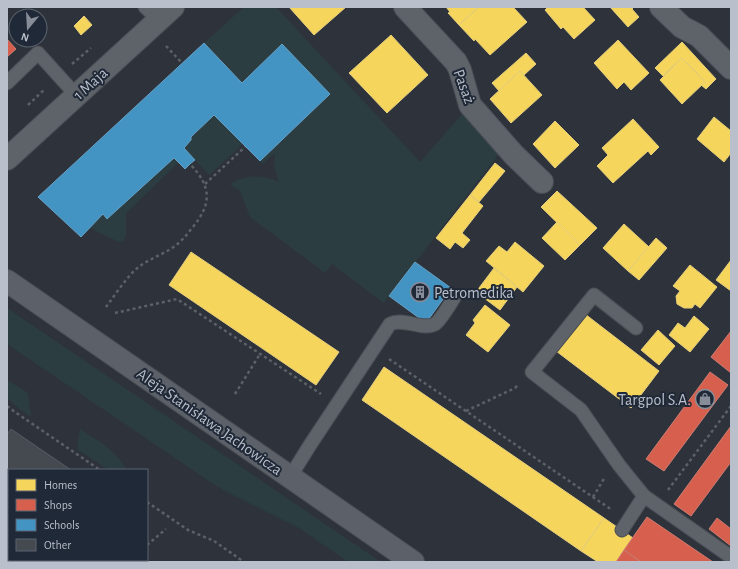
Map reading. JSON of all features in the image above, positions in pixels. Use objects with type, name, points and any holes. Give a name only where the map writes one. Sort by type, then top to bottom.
[{"type":"main road","name":"Aleja Stanisława Jachowicza","points":[[7,281],[413,562]]},
{"type":"street","name":"Pasaż","points":[[405,7],[456,62],[460,70],[470,105],[514,155],[542,182]]},
{"type":"street","points":[[661,7],[682,27],[700,36],[731,68]]},
{"type":"street","name":"1 Maja","points":[[7,159],[76,94],[159,11]]},
{"type":"lane","points":[[7,83],[38,54],[76,94]]},
{"type":"lane","points":[[636,328],[594,295],[532,372],[581,410],[619,465],[644,496],[731,557]]},
{"type":"lane","points":[[290,477],[390,324],[397,322],[429,326],[433,325],[454,298]]},
{"type":"lane","points":[[625,525],[644,496]]},
{"type":"path","points":[[166,46],[182,64]]},
{"type":"path","points":[[205,184],[245,147]]},
{"type":"path","points":[[106,307],[135,270],[176,245],[197,223],[204,212],[208,200],[205,184],[190,164]]},
{"type":"path","points":[[116,313],[177,299],[337,404]]},
{"type":"path","points":[[373,348],[465,411],[625,525]]},
{"type":"path","points":[[235,394],[260,354]]},
{"type":"path","points":[[465,411],[515,388],[532,372]]},
{"type":"path","points":[[7,406],[99,469]]},
{"type":"path","points":[[657,505],[731,406]]},
{"type":"path","points":[[148,503],[188,530],[214,541],[244,562]]},
{"type":"path","points":[[148,544],[166,529]]},
{"type":"shaded area","points":[[244,7],[276,7],[420,162],[465,111],[501,151],[384,303],[332,264],[325,273],[250,217],[240,191],[230,185],[235,181],[248,177],[261,177],[279,182],[274,167],[275,153],[262,164],[260,161],[330,94],[282,44],[242,83],[204,43]]},
{"type":"shaded area","points":[[214,115],[243,144],[209,175],[184,148],[191,140],[191,137]]},
{"type":"shaded area","points":[[174,158],[178,163],[126,213],[126,236],[123,241],[119,242],[90,228],[103,214],[107,219]]},
{"type":"shaded area","points":[[7,308],[381,562],[348,562],[301,529],[225,491],[7,344]]},
{"type":"shaded area","points":[[7,380],[28,393],[31,417],[7,398]]},
{"type":"shaded area","points":[[80,429],[118,457],[125,469],[107,469],[77,449]]},
{"type":"building: Homes","points":[[289,7],[346,7],[314,35]]},
{"type":"building: Homes","points":[[446,7],[479,7],[459,25],[448,13],[450,12]]},
{"type":"building: Homes","points":[[479,7],[513,7],[527,22],[490,55],[459,25]]},
{"type":"building: Homes","points":[[548,7],[583,7],[595,20],[574,39],[563,27],[561,29],[545,10]]},
{"type":"building: Homes","points":[[610,7],[634,7],[632,9],[639,17],[628,27]]},
{"type":"building: Homes","points":[[84,16],[92,25],[81,35],[74,26]]},
{"type":"building: Homes","points":[[391,35],[428,75],[387,113],[349,73]]},
{"type":"building: Homes","points":[[618,40],[649,73],[631,90],[624,82],[617,89],[594,63]]},
{"type":"building: Homes","points":[[682,42],[716,79],[706,89],[701,85],[705,82],[682,58],[663,76],[655,68]]},
{"type":"building: Homes","points":[[526,53],[536,64],[524,75],[520,71],[499,91],[492,83]]},
{"type":"building: Homes","points":[[682,58],[705,82],[682,104],[660,80]]},
{"type":"building: Homes","points":[[520,71],[542,95],[511,123],[490,99]]},
{"type":"building: Homes","points":[[714,117],[731,131],[731,153],[724,162],[697,139]]},
{"type":"building: Homes","points":[[633,119],[659,147],[651,155],[648,151],[613,183],[597,166],[608,155],[602,148]]},
{"type":"building: Homes","points":[[555,121],[579,145],[555,168],[533,144]]},
{"type":"building: Homes","points":[[495,163],[505,171],[479,202],[470,195]]},
{"type":"building: Homes","points":[[557,191],[597,228],[580,245],[541,207]]},
{"type":"building: Homes","points":[[470,195],[483,206],[462,233],[470,240],[463,248],[455,242],[450,249],[436,238]]},
{"type":"building: Homes","points":[[557,222],[580,245],[565,260],[542,238]]},
{"type":"building: Homes","points":[[624,224],[649,247],[628,271],[603,248]]},
{"type":"building: Homes","points":[[656,238],[667,248],[639,280],[628,271]]},
{"type":"building: Homes","points":[[515,242],[544,266],[523,292],[486,261],[499,246],[507,252]]},
{"type":"building: Homes","points":[[191,252],[339,352],[316,385],[169,285]]},
{"type":"building: Homes","points":[[731,260],[731,291],[716,280]]},
{"type":"building: Homes","points":[[690,265],[717,287],[700,308],[695,304],[692,308],[684,308],[677,304],[676,296],[680,291],[673,286]]},
{"type":"building: Homes","points":[[494,268],[517,287],[500,310],[476,292]]},
{"type":"building: Homes","points":[[485,305],[510,325],[488,352],[466,335],[475,323],[473,320]]},
{"type":"building: Homes","points":[[585,314],[659,371],[631,408],[556,351]]},
{"type":"building: Homes","points":[[694,316],[709,329],[690,352],[669,335],[678,323],[685,328]]},
{"type":"building: Homes","points":[[658,330],[675,346],[659,365],[641,350]]},
{"type":"building: Homes","points":[[384,367],[604,518],[581,551],[362,400]]},
{"type":"building: Homes","points":[[604,518],[633,538],[616,562],[598,562],[581,551]]},
{"type":"building: Shops","points":[[7,39],[8,48],[16,49],[7,57]]},
{"type":"building: Shops","points":[[731,331],[731,373],[711,357]]},
{"type":"building: Shops","points":[[710,372],[728,385],[664,471],[646,459]]},
{"type":"building: Shops","points":[[731,426],[731,462],[691,516],[674,504]]},
{"type":"building: Shops","points":[[647,517],[713,562],[641,562],[624,550]]},
{"type":"building: Shops","points":[[717,518],[731,529],[731,546],[709,529]]},
{"type":"building: Shops","points":[[624,550],[641,562],[616,562]]},
{"type":"building: Schools","points":[[204,43],[242,83],[282,44],[330,94],[260,161],[214,115],[191,137],[191,140],[184,148],[195,160],[185,169],[174,158],[107,219],[103,214],[81,237],[38,197]]},
{"type":"building: Schools","name":"Petromedika","points":[[415,262],[451,288],[426,323],[389,296]]},
{"type":"building: Other","points":[[11,429],[70,469],[8,469],[7,475],[7,434]]},
{"type":"place","name":"Petromedika","points":[[420,292]]},
{"type":"place","name":"Targpol S.A.","points":[[705,399]]}]
